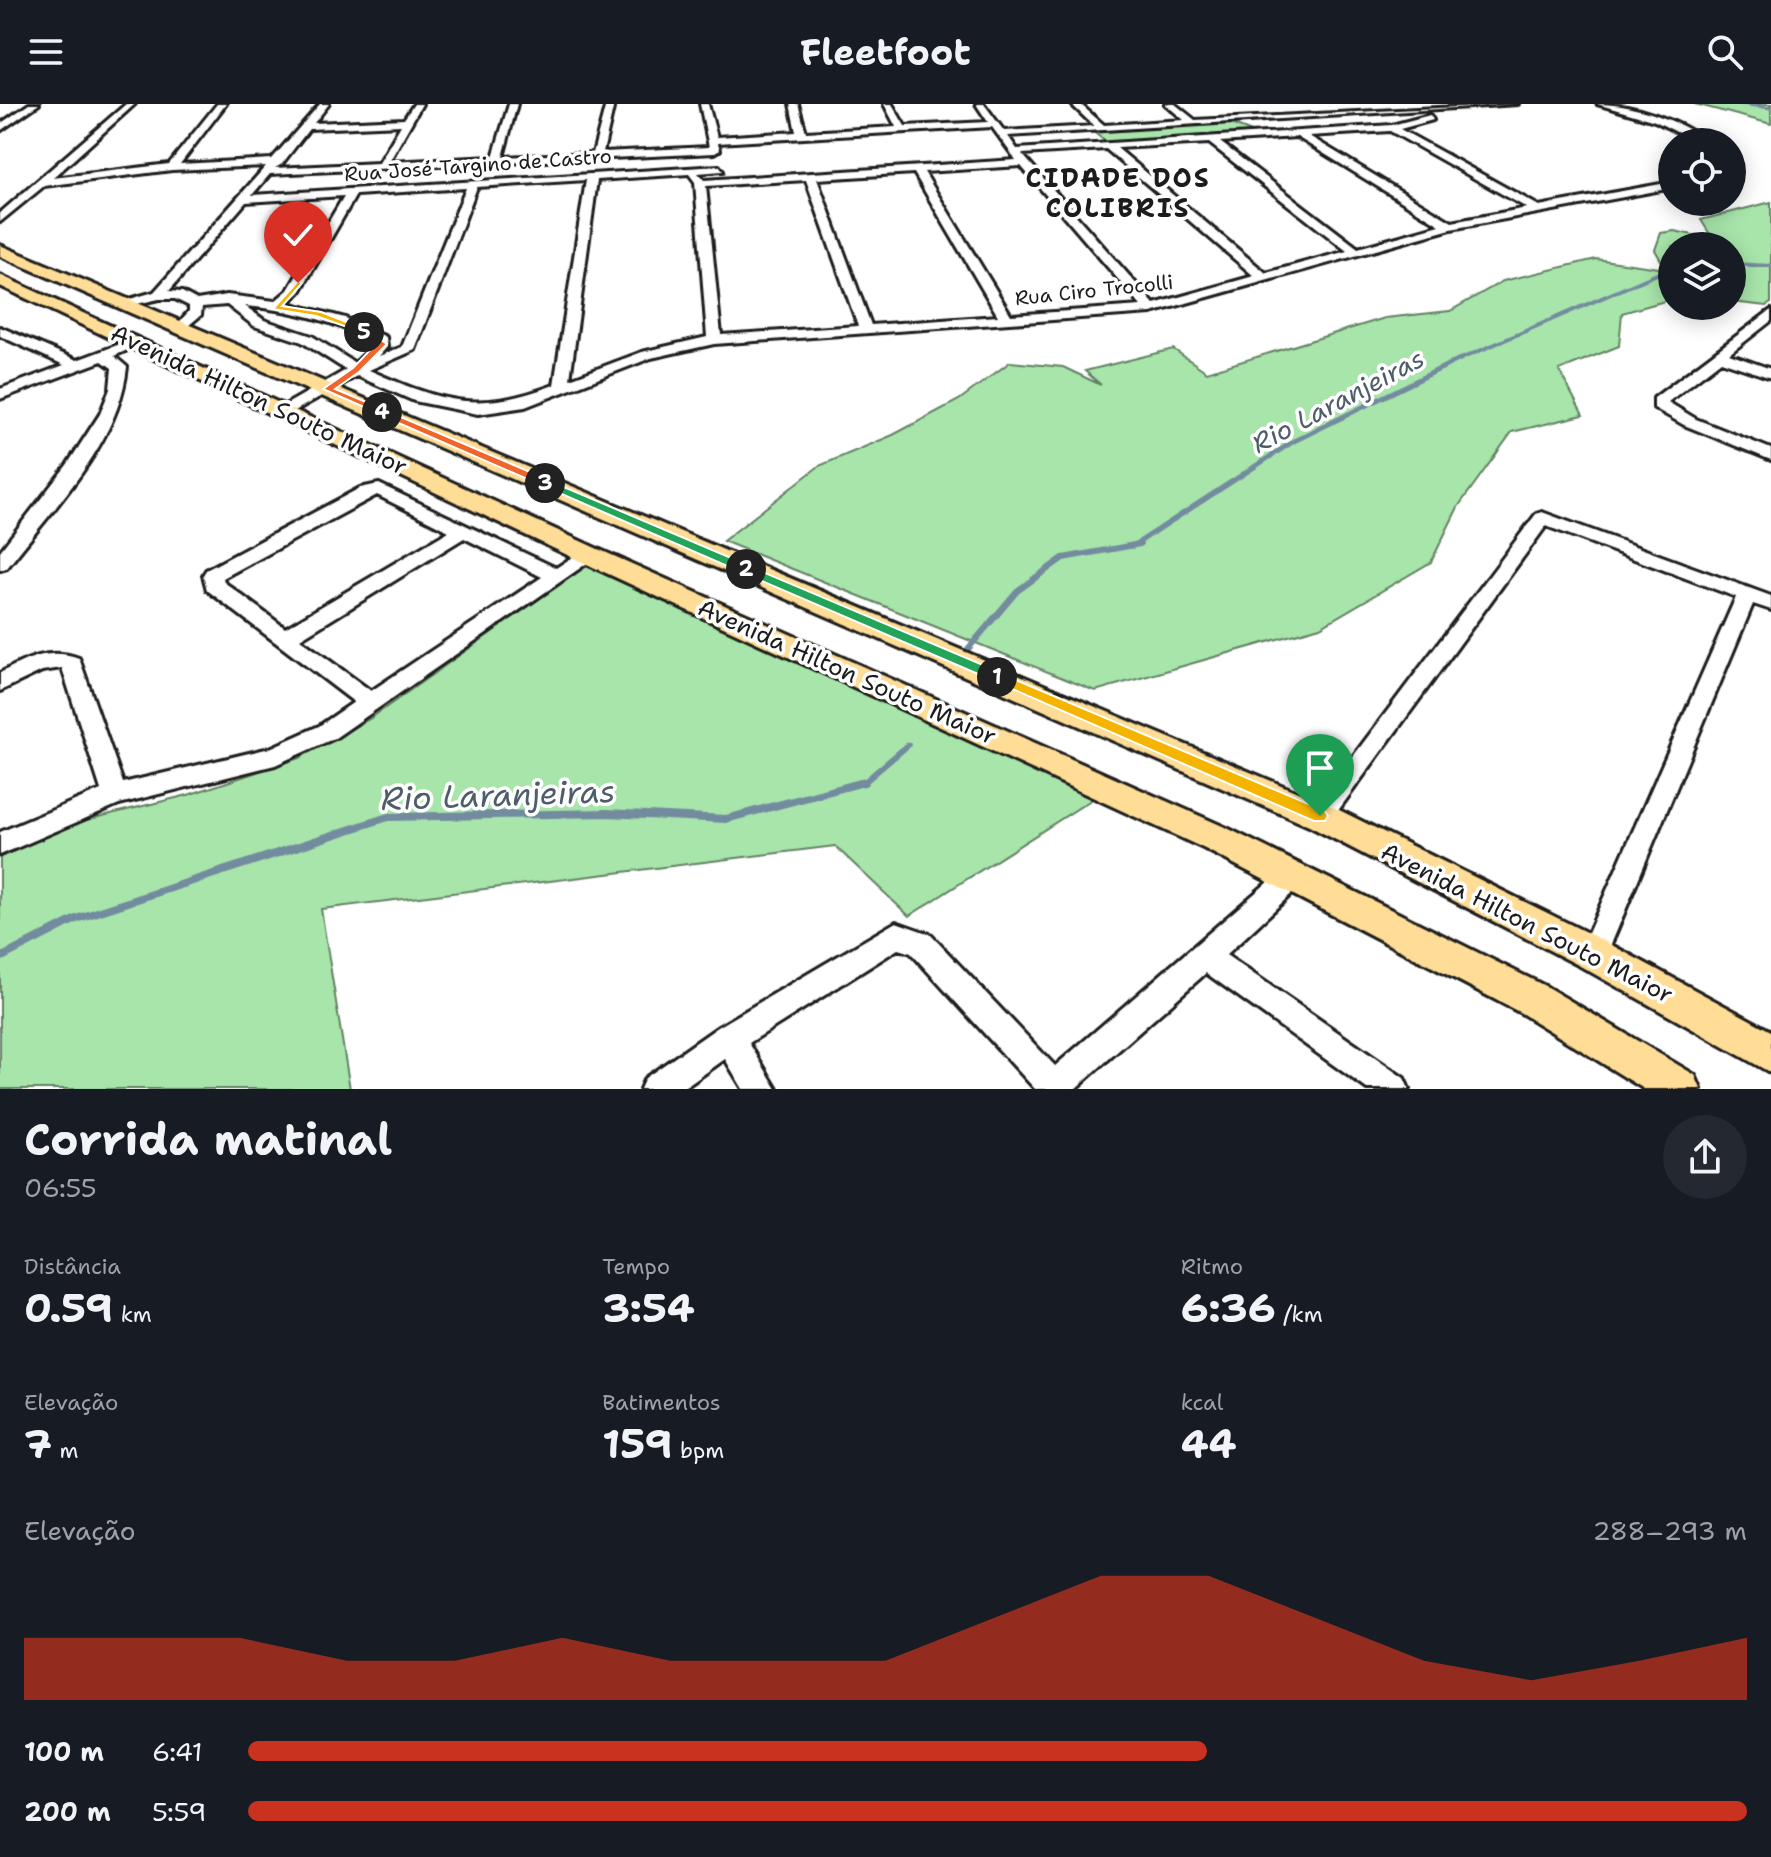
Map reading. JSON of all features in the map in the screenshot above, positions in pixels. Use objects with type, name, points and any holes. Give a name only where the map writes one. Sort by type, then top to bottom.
[{"type":"main road","name":"Avenida Hilton Souto Maior","points":[[0,250],[123,303],[188,316],[328,389],[1320,816],[1593,954],[1771,1053]]},
{"type":"main road","points":[[7,284],[42,268]]},
{"type":"main road","points":[[7,284],[49,280],[77,284]]},
{"type":"main road","name":"Avenida Hilton Souto Maior","points":[[7,284],[589,555],[1215,838],[1534,1000],[1681,1089]]},
{"type":"street","points":[[0,128],[35,104]]},
{"type":"street","points":[[0,219],[131,104]]},
{"type":"street","points":[[172,167],[222,104]]},
{"type":"street","points":[[159,295],[240,199],[274,167],[325,104]]},
{"type":"street","points":[[382,166],[418,104]]},
{"type":"street","points":[[497,161],[513,104]]},
{"type":"street","points":[[597,156],[610,104]]},
{"type":"street","points":[[700,182],[719,169],[704,104]]},
{"type":"street","points":[[794,104],[802,136]]},
{"type":"street","points":[[888,104],[902,130]]},
{"type":"street","points":[[980,104],[1023,163],[1151,309]]},
{"type":"street","points":[[1075,104],[1102,128]]},
{"type":"street","points":[[1169,104],[1193,123]]},
{"type":"street","points":[[1265,104],[1285,117]]},
{"type":"street","points":[[1361,104],[1375,111]]},
{"type":"street","points":[[40,183],[172,167],[382,166],[497,161],[597,156],[802,136],[902,130],[1102,128],[1514,104]]},
{"type":"street","points":[[1601,104],[1658,119],[1676,128]]},
{"type":"street","points":[[1014,152],[1392,128],[1457,106]]},
{"type":"street","points":[[307,126],[408,122]]},
{"type":"street","points":[[1392,128],[1540,211]]},
{"type":"street","points":[[1300,135],[1450,226]]},
{"type":"street","points":[[1212,140],[1357,253]]},
{"type":"street","points":[[1109,147],[1263,277]]},
{"type":"street","points":[[700,182],[1023,163]]},
{"type":"street","name":"Rua José Targino de Castro","points":[[240,199],[719,169]]},
{"type":"street","points":[[917,169],[1007,320]]},
{"type":"street","points":[[689,171],[700,182],[714,340]]},
{"type":"street","points":[[810,175],[866,329]]},
{"type":"street","points":[[562,385],[592,176]]},
{"type":"street","points":[[356,370],[408,350],[473,184]]},
{"type":"street","name":"Rua Ciro Trocolli","points":[[227,299],[259,323],[307,339],[356,370],[419,398],[478,409],[519,404],[647,355],[714,340],[1151,309],[1450,226],[1658,188]]},
{"type":"street","points":[[276,307],[293,292],[352,192]]},
{"type":"street","points":[[123,303],[159,295],[177,295],[188,316],[227,299],[318,313],[381,340],[380,347],[356,370],[284,412]]},
{"type":"street","points":[[1771,314],[1660,401],[1660,405],[1669,412],[1771,455]]},
{"type":"street","points":[[0,331],[79,366]]},
{"type":"street","points":[[0,394],[106,357],[136,343]]},
{"type":"street","points":[[1719,355],[1771,374]]},
{"type":"street","points":[[0,564],[88,447],[116,400],[120,367],[106,357]]},
{"type":"street","name":"Avenida Hilton Souto Maior","points":[[369,702],[214,585],[213,575],[379,489],[555,576]]},
{"type":"street","points":[[1320,816],[1542,518],[1771,603]]},
{"type":"street","points":[[285,638],[462,531]]},
{"type":"street","points":[[0,844],[115,795],[275,756],[327,732],[589,555]]},
{"type":"street","points":[[1593,954],[1747,594]]},
{"type":"street","points":[[0,683],[39,663],[64,659],[71,663],[115,795]]},
{"type":"street","points":[[656,1089],[729,1038],[896,935],[920,943],[1055,1088],[1292,877]]},
{"type":"street","points":[[1205,956],[1393,1089]]},
{"type":"street","points":[[729,1038],[761,1089]]},
{"type":"green space","points":[[1694,104],[1771,104],[1771,124],[1699,105]]},
{"type":"green space","points":[[1228,123],[1260,135],[1106,142],[1091,130]]},
{"type":"green space","points":[[1771,202],[1771,303],[1766,306],[1746,304],[1746,232],[1709,232],[1701,220],[1717,216],[1746,216],[1746,208]]},
{"type":"green space","points":[[1596,259],[1658,268],[1658,303],[1622,313],[1619,346],[1559,370],[1583,415],[1512,432],[1458,507],[1431,562],[1320,627],[1095,691],[723,541],[819,466],[893,435],[959,400],[1010,362],[1063,367],[1101,385],[1085,371],[1173,349],[1207,372],[1385,318],[1450,311],[1503,281]]},
{"type":"green space","points":[[591,562],[1108,789],[909,916],[835,846],[321,909],[350,1089],[0,1089],[0,855],[74,823],[188,795],[299,758],[371,718]]},
{"type":"waterway","name":"Rio Laranjeiras","points":[[1740,104],[1771,108]]},
{"type":"waterway","name":"Rio Laranjeiras","points":[[1746,265],[1771,266]]},
{"type":"waterway","name":"Rio Laranjeiras","points":[[1456,361],[1658,274]]},
{"type":"waterway","name":"Rio Laranjeiras","points":[[1135,545],[1294,441],[1460,359]]},
{"type":"waterway","name":"Rio Laranjeiras","points":[[1135,545],[1140,544]]},
{"type":"waterway","name":"Rio Laranjeiras","points":[[968,649],[1017,591],[1063,558],[1135,545]]},
{"type":"waterway","name":"Rio Laranjeiras","points":[[862,784],[908,745]]},
{"type":"waterway","name":"Rio Laranjeiras","points":[[0,958],[76,919],[388,817],[607,813],[726,819],[864,782]]},
{"type":"district","name":"CIDADE DOS COLIBRIS","points":[[1118,193]]},
{"type":"route","points":[[298,283],[286,300],[276,307],[318,313],[381,340],[380,347],[356,370],[328,389],[1320,816]]}]
